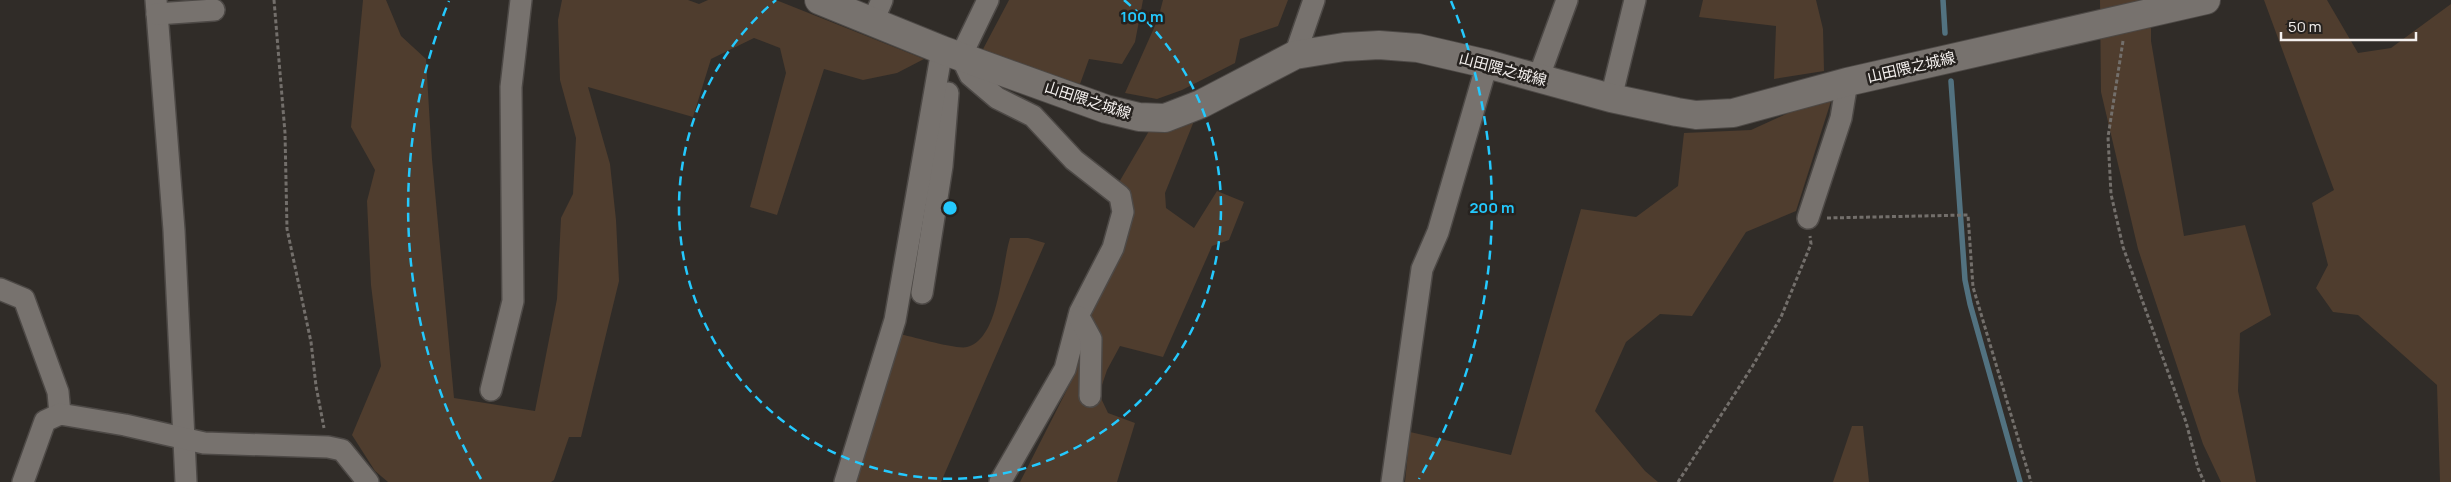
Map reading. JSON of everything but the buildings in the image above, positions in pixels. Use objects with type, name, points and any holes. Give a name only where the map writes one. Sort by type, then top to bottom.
[{"type":"main road","name":"山田隈之城線","points":[[819,0],[878,11],[952,54],[1106,109],[1139,116],[1165,118],[1201,104],[1295,55],[1344,47],[1379,45],[1418,48],[1487,64],[1611,98],[1677,112],[1714,115],[1733,113],[1847,82],[2129,16],[2206,0]]},
{"type":"street","points":[[490,390],[513,301],[511,87],[521,0]]},
{"type":"street","points":[[845,482],[895,320],[952,54],[988,0]]},
{"type":"street","points":[[1295,55],[1314,0]]},
{"type":"street","points":[[1538,79],[1567,0]]},
{"type":"street","points":[[1611,98],[1635,0]]},
{"type":"street","points":[[186,482],[174,230],[157,7],[214,10]]},
{"type":"street","points":[[922,293],[942,166],[952,54]]},
{"type":"street","points":[[952,54],[970,75],[997,98],[1033,116],[1074,160],[1120,196],[1124,212],[1113,248],[1079,317],[1065,369],[1000,482]]},
{"type":"street","points":[[1392,482],[1422,269],[1438,232],[1487,64]]},
{"type":"street","points":[[1808,218],[1842,118],[1847,82]]},
{"type":"street","points":[[0,289],[24,299],[58,392],[60,414]]},
{"type":"street","points":[[1079,317],[1091,339],[1090,396]]},
{"type":"street","points":[[23,482],[45,421],[60,414],[184,437],[204,443],[328,447],[342,450],[368,482]]},
{"type":"path","points":[[274,0],[285,133],[288,229],[311,342],[316,386],[328,447]]},
{"type":"path","points":[[2129,16],[2116,73],[2108,137],[2111,194],[2123,247],[2186,422],[2198,468],[2204,482]]},
{"type":"path","points":[[1678,482],[1752,367],[1781,317],[1811,244],[1808,218],[1968,215],[1973,287],[2031,482]]},
{"type":"shaded area","points":[[363,0],[386,0],[401,36],[426,59],[432,159],[454,398],[535,411],[557,299],[561,218],[573,194],[576,138],[560,80],[558,20],[562,0],[688,0],[699,4],[708,0],[776,0],[924,59],[897,73],[863,80],[824,69],[777,215],[750,207],[786,73],[780,48],[754,38],[711,59],[693,117],[588,87],[610,164],[616,220],[619,281],[581,437],[569,437],[554,480],[551,482],[388,482],[375,471],[352,435],[381,366],[371,285],[367,201],[375,170],[351,127]]},
{"type":"shaded area","points":[[1009,0],[1143,0],[1135,42],[1122,64],[1089,59],[1080,84],[982,51]]},
{"type":"shaded area","points":[[1163,0],[1288,0],[1278,26],[1240,39],[1235,63],[1182,90],[1157,99],[1125,93],[1158,19]]},
{"type":"shaded area","points":[[1703,0],[1816,0],[1823,29],[1824,71],[1774,79],[1776,26],[1699,17]]},
{"type":"shaded area","points":[[2100,0],[2151,0],[2151,41],[2184,236],[2245,225],[2271,315],[2240,333],[2238,391],[2256,482],[2221,482],[2203,444],[2138,249],[2101,92]]},
{"type":"shaded area","points":[[2264,0],[2327,0],[2358,53],[2391,48],[2451,4],[2451,482],[2440,482],[2437,385],[2358,315],[2333,312],[2316,288],[2328,265],[2312,203],[2334,190]]},
{"type":"shaded area","points":[[1832,98],[1796,211],[1746,232],[1692,316],[1660,314],[1626,342],[1595,411],[1645,471],[1658,482],[1405,482],[1410,432],[1511,455],[1581,209],[1636,217],[1678,186],[1684,133],[1751,130],[1799,108]]},
{"type":"shaded area","points":[[1194,121],[1165,193],[1166,208],[1194,228],[1217,191],[1244,202],[1229,240],[1212,246],[1163,357],[1120,346],[1107,370],[1099,394],[1108,413],[1135,423],[1117,482],[1020,482],[1075,374],[1088,314],[1124,250],[1132,209],[1118,184],[1149,131]]},
{"type":"shaded area","points":[[1010,238],[1028,238],[1045,243],[941,482],[856,482],[899,334],[944,345],[962,347],[967,347],[978,341],[993,317]]},
{"type":"shaded area","points":[[1852,426],[1863,426],[1869,482],[1833,482]]},
{"type":"waterway","points":[[1943,0],[1945,33]]},
{"type":"waterway","points":[[1951,81],[1965,280],[2020,482]]}]
